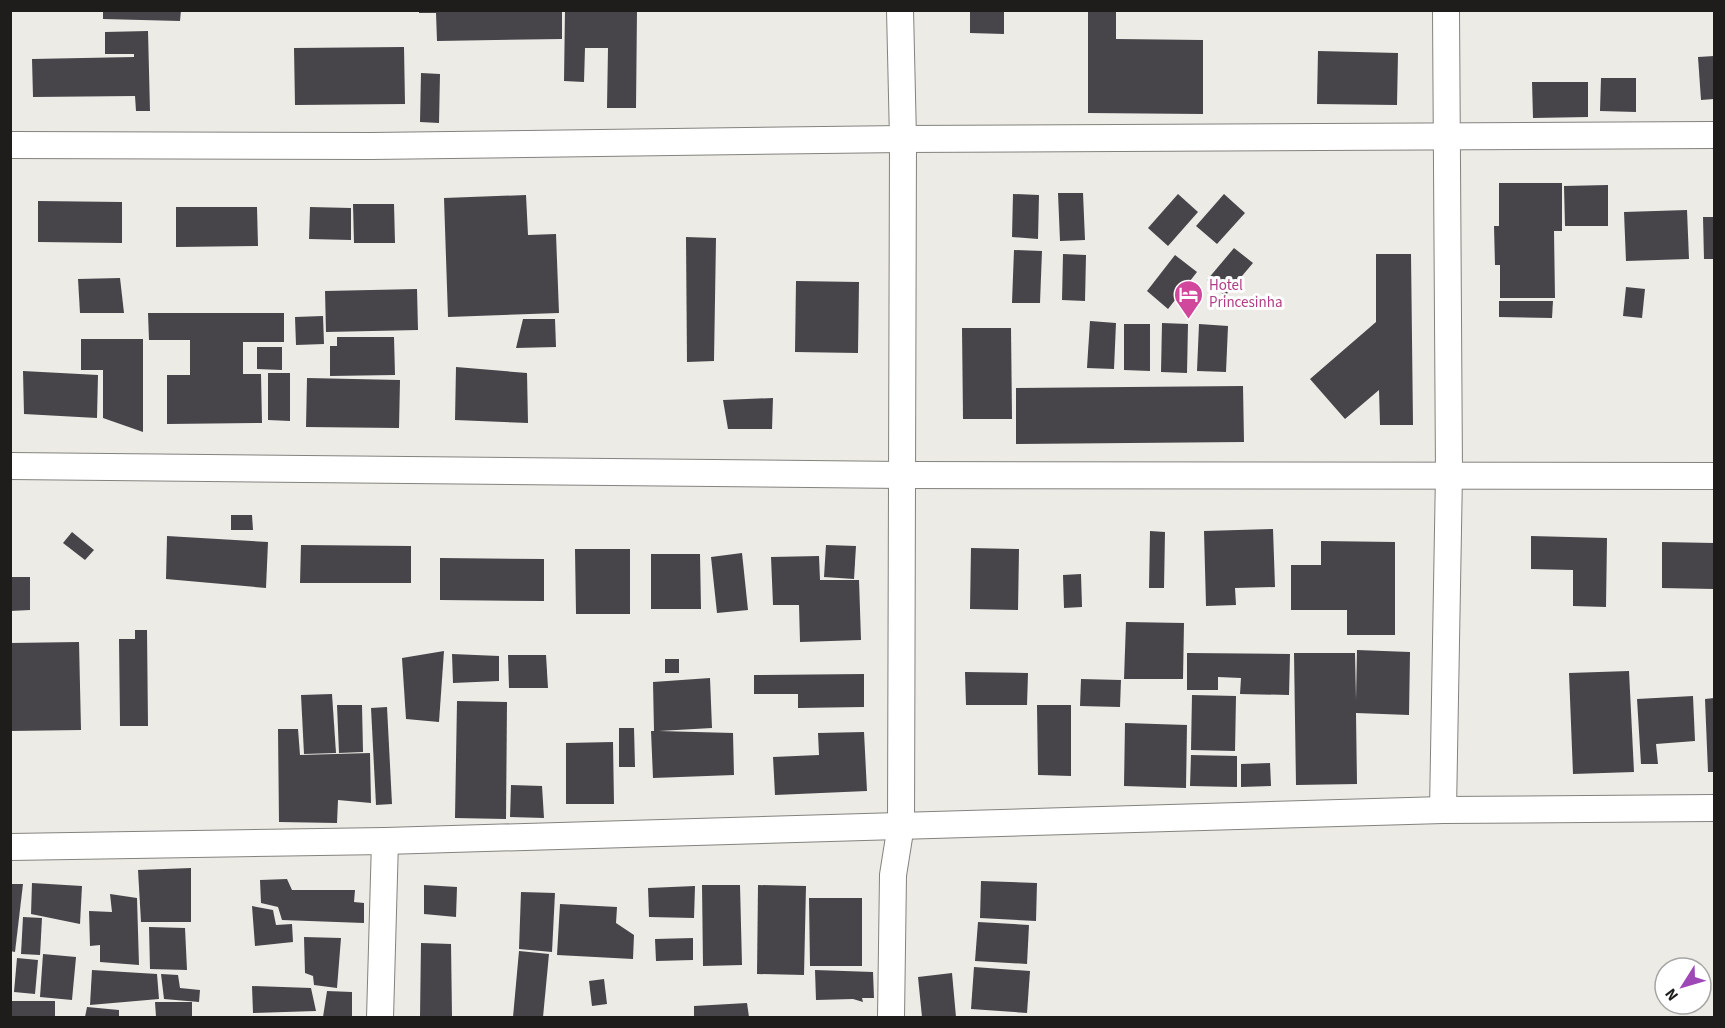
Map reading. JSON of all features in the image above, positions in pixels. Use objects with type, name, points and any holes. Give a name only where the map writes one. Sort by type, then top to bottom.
[{"type":"street","points":[[891,1017],[893,875],[901,825],[903,139],[900,10]]},
{"type":"street","points":[[1443,810],[1449,474],[1446,10]]},
{"type":"street","points":[[10,145],[371,146],[903,139],[1714,135]]},
{"type":"street","points":[[10,466],[903,475],[1714,476]]},
{"type":"street","points":[[10,847],[385,841],[1443,810],[1714,808]]},
{"type":"street","points":[[380,1017],[385,841]]},
{"type":"building","points":[[103,10],[181,10],[180,21],[103,19]]},
{"type":"building","points":[[419,10],[562,10],[562,39],[437,41],[436,13],[419,13]]},
{"type":"building","points":[[565,10],[637,10],[636,108],[607,108],[608,48],[585,48],[584,82],[564,81]]},
{"type":"building","points":[[970,10],[1004,10],[1004,34],[970,33]]},
{"type":"building","points":[[1088,10],[1116,10],[1116,39],[1203,40],[1203,114],[1088,113]]},
{"type":"building","points":[[148,31],[150,111],[136,111],[135,96],[33,97],[32,59],[134,57],[134,54],[105,54],[105,32]]},
{"type":"building","points":[[404,47],[405,104],[295,105],[294,48]]},
{"type":"building","points":[[1318,51],[1398,53],[1397,105],[1317,104]]},
{"type":"building","points":[[1714,56],[1714,99],[1701,100],[1698,57]]},
{"type":"building","points":[[421,73],[440,74],[439,123],[420,122]]},
{"type":"building","points":[[1601,78],[1636,78],[1636,112],[1600,111]]},
{"type":"building","points":[[1532,82],[1588,82],[1588,117],[1533,118]]},
{"type":"building","points":[[1499,183],[1562,183],[1562,231],[1554,231],[1555,298],[1500,298],[1500,265],[1495,265],[1494,226],[1499,226]]},
{"type":"building","points":[[1608,185],[1608,226],[1565,226],[1564,186]]},
{"type":"building","points":[[1058,193],[1083,193],[1085,240],[1060,241]]},
{"type":"building","points":[[1013,194],[1039,195],[1038,239],[1012,237]]},
{"type":"building","points":[[1178,194],[1198,212],[1168,246],[1148,228]]},
{"type":"building","points":[[1224,194],[1245,213],[1217,244],[1196,226]]},
{"type":"building","points":[[526,195],[528,235],[556,234],[559,313],[448,317],[444,198]]},
{"type":"building","points":[[38,201],[122,202],[122,243],[38,242]]},
{"type":"building","points":[[353,204],[394,204],[395,243],[354,243]]},
{"type":"building","points":[[176,207],[257,207],[258,246],[176,247]]},
{"type":"building","points":[[310,207],[351,208],[351,240],[309,239]]},
{"type":"building","points":[[1687,210],[1689,259],[1626,261],[1624,212]]},
{"type":"building","points":[[1703,217],[1714,217],[1714,259],[1704,259]]},
{"type":"building","points":[[686,237],[716,238],[714,361],[687,362]]},
{"type":"building","points":[[1234,248],[1253,263],[1225,296],[1207,280]]},
{"type":"building","points":[[1014,250],[1042,251],[1040,303],[1012,303]]},
{"type":"building","points":[[1063,254],[1086,255],[1085,301],[1062,300]]},
{"type":"building","points":[[1376,254],[1411,254],[1413,425],[1380,425],[1379,390],[1345,419],[1310,379],[1376,322]]},
{"type":"building","points":[[1175,255],[1197,272],[1168,309],[1147,291]]},
{"type":"building","points":[[120,278],[124,313],[80,313],[78,279]]},
{"type":"building","points":[[796,281],[859,282],[858,353],[795,352]]},
{"type":"building","points":[[1626,287],[1645,289],[1642,318],[1623,316]]},
{"type":"building","points":[[417,289],[418,330],[326,332],[325,291]]},
{"type":"building","points":[[1499,301],[1553,301],[1552,318],[1499,317]]},
{"type":"building","points":[[148,313],[284,313],[284,342],[243,342],[243,374],[261,374],[262,423],[167,424],[167,375],[190,375],[190,340],[149,340]]},
{"type":"building","points":[[323,316],[324,344],[296,345],[295,317]]},
{"type":"building","points":[[523,319],[555,319],[556,347],[516,348]]},
{"type":"building","points":[[1090,321],[1116,323],[1114,369],[1087,368]]},
{"type":"building","points":[[1162,323],[1188,324],[1187,373],[1161,372]]},
{"type":"building","points":[[1124,324],[1150,324],[1150,371],[1124,370]]},
{"type":"building","points":[[1199,324],[1228,326],[1226,372],[1197,371]]},
{"type":"building","points":[[962,328],[1011,328],[1012,419],[963,419]]},
{"type":"building","points":[[337,337],[394,337],[395,375],[330,376],[330,346],[337,346]]},
{"type":"building","points":[[81,339],[143,339],[143,432],[103,418],[103,370],[81,370]]},
{"type":"building","points":[[257,347],[282,347],[282,370],[257,369]]},
{"type":"building","points":[[456,367],[527,373],[528,423],[455,420]]},
{"type":"building","points":[[23,371],[98,375],[97,418],[24,414]]},
{"type":"building","points":[[268,373],[290,373],[290,421],[268,420]]},
{"type":"building","points":[[307,378],[400,380],[399,428],[306,427]]},
{"type":"building","points":[[1243,386],[1244,442],[1016,444],[1016,388]]},
{"type":"building","points":[[773,398],[772,429],[728,429],[723,400]]},
{"type":"building","points":[[231,515],[252,515],[253,530],[231,530]]},
{"type":"building","points":[[1273,529],[1275,587],[1235,588],[1236,605],[1206,606],[1204,531]]},
{"type":"building","points":[[1150,531],[1165,532],[1164,588],[1149,588]]},
{"type":"building","points":[[72,532],[94,550],[85,560],[63,543]]},
{"type":"building","points":[[167,536],[268,542],[266,588],[166,579]]},
{"type":"building","points":[[1531,536],[1607,538],[1606,607],[1573,606],[1573,570],[1531,569]]},
{"type":"building","points":[[1321,541],[1395,542],[1395,635],[1347,635],[1347,610],[1291,610],[1291,565],[1321,565]]},
{"type":"building","points":[[1662,542],[1714,543],[1714,589],[1662,588]]},
{"type":"building","points":[[301,545],[411,546],[411,583],[300,583]]},
{"type":"building","points":[[826,545],[856,546],[854,579],[824,577]]},
{"type":"building","points":[[971,548],[1019,549],[1018,610],[970,609]]},
{"type":"building","points":[[575,549],[630,549],[630,614],[576,614]]},
{"type":"building","points":[[742,553],[748,610],[717,613],[711,557]]},
{"type":"building","points":[[651,554],[700,554],[701,609],[651,609]]},
{"type":"building","points":[[819,556],[820,580],[859,580],[861,640],[800,642],[799,605],[773,605],[771,557]]},
{"type":"building","points":[[440,558],[544,559],[544,601],[440,600]]},
{"type":"building","points":[[1081,574],[1082,607],[1064,608],[1063,575]]},
{"type":"building","points":[[10,577],[30,577],[30,610],[10,611]]},
{"type":"building","points":[[1126,622],[1184,623],[1183,679],[1124,679]]},
{"type":"building","points":[[135,630],[147,630],[148,726],[120,726],[119,639],[135,639]]},
{"type":"building","points":[[79,642],[81,730],[10,731],[10,643]]},
{"type":"building","points":[[1357,650],[1410,652],[1409,715],[1356,713],[1357,784],[1296,785],[1294,653],[1355,653],[1356,700]]},
{"type":"building","points":[[444,651],[439,722],[406,719],[402,658]]},
{"type":"building","points":[[1187,653],[1290,654],[1289,695],[1240,694],[1241,678],[1218,677],[1218,690],[1187,690]]},
{"type":"building","points":[[452,654],[499,656],[499,681],[453,683]]},
{"type":"building","points":[[508,655],[546,655],[548,688],[509,688]]},
{"type":"building","points":[[665,659],[679,659],[679,673],[665,673]]},
{"type":"building","points":[[1629,671],[1634,772],[1573,774],[1569,673]]},
{"type":"building","points":[[965,672],[1028,673],[1027,705],[966,705]]},
{"type":"building","points":[[864,674],[864,707],[798,708],[798,694],[754,694],[754,675]]},
{"type":"building","points":[[710,678],[712,728],[659,731],[733,733],[734,775],[653,778],[651,731],[654,731],[653,682]]},
{"type":"building","points":[[1081,679],[1121,680],[1120,707],[1080,706]]},
{"type":"building","points":[[332,694],[336,753],[304,754],[301,695]]},
{"type":"building","points":[[1192,695],[1236,696],[1235,751],[1191,750]]},
{"type":"building","points":[[1693,696],[1695,741],[1656,744],[1658,764],[1641,764],[1637,699]]},
{"type":"building","points":[[1714,698],[1714,772],[1708,772],[1705,699]]},
{"type":"building","points":[[457,701],[507,702],[506,819],[455,818]]},
{"type":"building","points":[[337,705],[362,705],[363,752],[339,753]]},
{"type":"building","points":[[1037,705],[1071,705],[1071,776],[1038,775]]},
{"type":"building","points":[[387,707],[392,804],[376,805],[371,708]]},
{"type":"building","points":[[1125,723],[1187,725],[1186,788],[1124,786]]},
{"type":"building","points":[[619,728],[634,728],[635,767],[619,767]]},
{"type":"building","points":[[278,729],[298,729],[300,755],[370,753],[371,803],[338,800],[337,823],[279,822]]},
{"type":"building","points":[[864,732],[867,791],[775,795],[773,757],[819,755],[818,733]]},
{"type":"building","points":[[613,742],[614,804],[566,804],[566,743]]},
{"type":"building","points":[[1191,755],[1237,756],[1237,787],[1190,786]]},
{"type":"building","points":[[1270,763],[1271,786],[1241,787],[1241,764]]},
{"type":"building","points":[[511,785],[542,786],[544,818],[510,817]]},
{"type":"building","points":[[191,868],[191,922],[141,922],[138,870]]},
{"type":"building","points":[[287,879],[292,890],[355,890],[354,902],[364,903],[364,923],[282,920],[278,907],[261,903],[260,880]]},
{"type":"building","points":[[981,881],[1037,883],[1036,921],[980,918]]},
{"type":"building","points":[[32,883],[82,886],[80,924],[31,914]]},
{"type":"building","points":[[10,884],[23,884],[15,952],[10,951]]},
{"type":"building","points":[[424,885],[457,887],[456,917],[424,914]]},
{"type":"building","points":[[702,885],[740,885],[742,965],[703,966]]},
{"type":"building","points":[[758,885],[806,886],[804,975],[757,974]]},
{"type":"building","points":[[695,886],[694,918],[649,917],[648,888]]},
{"type":"building","points":[[521,892],[555,893],[552,952],[519,949]]},
{"type":"building","points":[[110,894],[137,898],[139,965],[100,962],[100,945],[90,946],[89,911],[112,912]]},
{"type":"building","points":[[809,898],[862,898],[862,966],[810,966]]},
{"type":"building","points":[[560,904],[617,907],[616,923],[634,935],[633,959],[557,955]]},
{"type":"building","points":[[252,906],[273,910],[276,925],[292,924],[293,942],[255,946]]},
{"type":"building","points":[[23,917],[42,918],[40,955],[21,954]]},
{"type":"building","points":[[978,922],[1029,925],[1027,964],[975,961]]},
{"type":"building","points":[[149,927],[185,928],[187,970],[150,969]]},
{"type":"building","points":[[304,937],[341,938],[337,988],[314,985],[313,976],[305,973]]},
{"type":"building","points":[[693,938],[693,960],[656,961],[655,939]]},
{"type":"building","points":[[421,943],[451,944],[452,1017],[420,1017]]},
{"type":"building","points":[[519,951],[549,954],[543,1017],[513,1017]]},
{"type":"building","points":[[43,954],[76,957],[72,1000],[40,997]]},
{"type":"building","points":[[17,958],[38,960],[35,994],[14,992]]},
{"type":"building","points":[[974,967],[1030,971],[1027,1013],[971,1009]]},
{"type":"building","points":[[92,970],[157,974],[159,999],[90,1005]]},
{"type":"building","points":[[815,970],[873,972],[874,998],[862,998],[863,1002],[853,999],[816,1000]]},
{"type":"building","points":[[952,973],[956,1017],[922,1017],[918,977]]},
{"type":"building","points":[[161,974],[178,975],[180,988],[200,990],[199,1002],[164,999]]},
{"type":"building","points":[[604,979],[607,1004],[592,1006],[589,981]]},
{"type":"building","points":[[252,986],[311,988],[316,1011],[253,1013]]},
{"type":"building","points":[[327,991],[352,992],[352,1017],[323,1017]]},
{"type":"building","points":[[10,1001],[55,1001],[55,1017],[10,1017]]},
{"type":"building","points":[[155,1002],[192,1002],[192,1017],[156,1017]]},
{"type":"building","points":[[747,1003],[749,1017],[694,1017],[694,1006]]},
{"type":"building","points":[[87,1007],[119,1010],[119,1017],[85,1017]]},
{"type":"place","name":"Hotel Princesinha","points":[[1188,320]]}]
